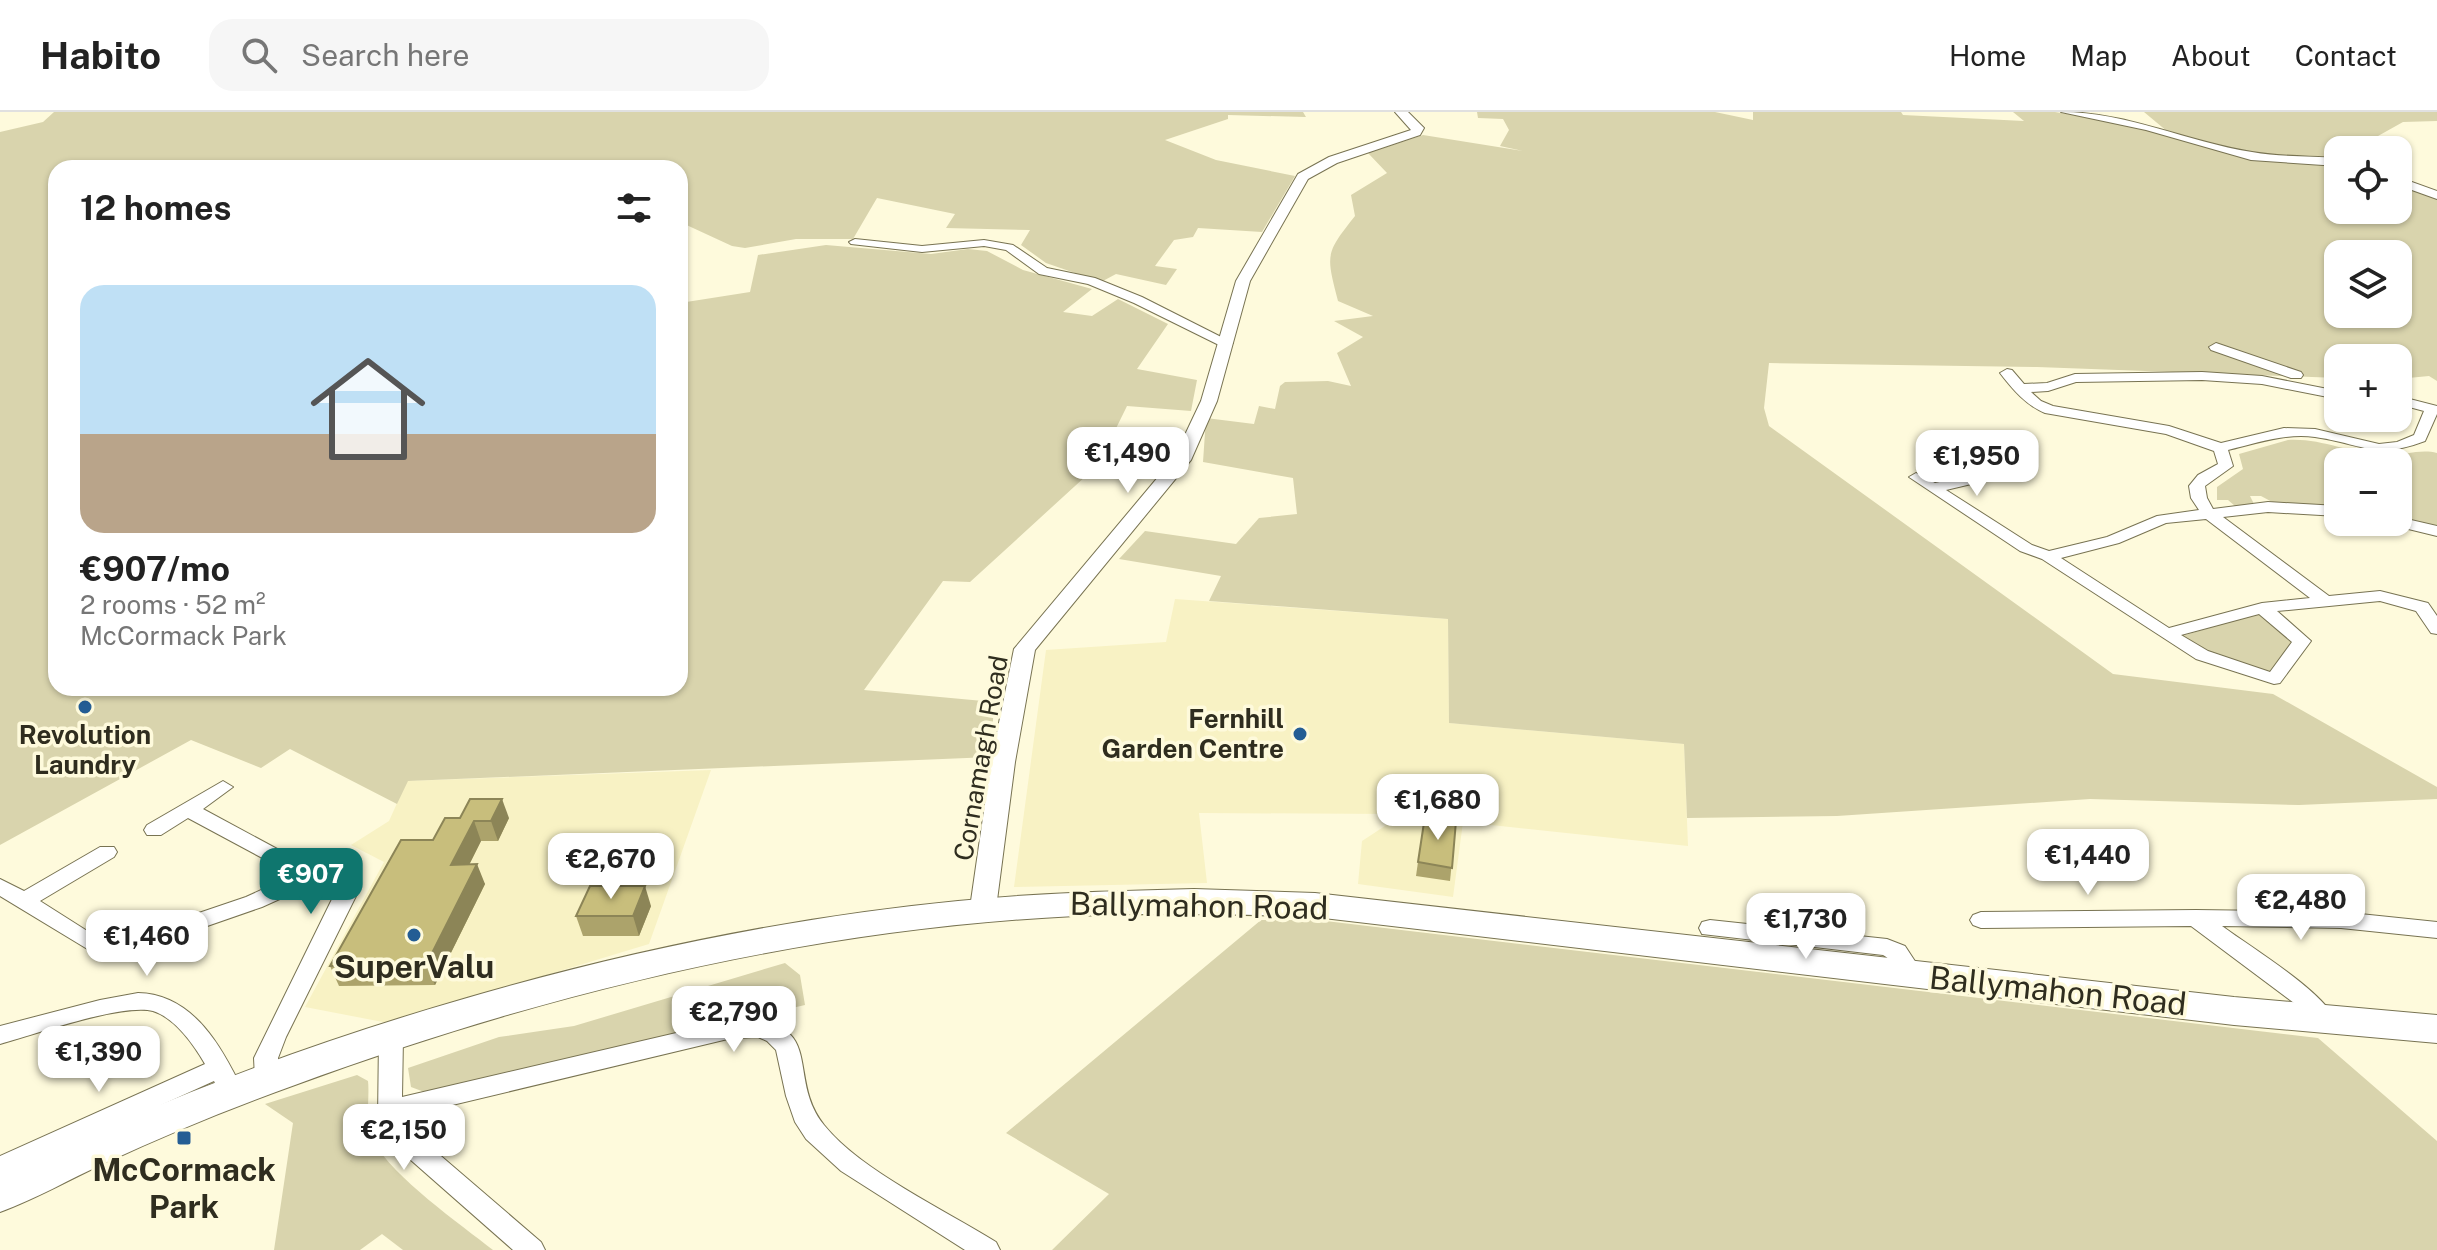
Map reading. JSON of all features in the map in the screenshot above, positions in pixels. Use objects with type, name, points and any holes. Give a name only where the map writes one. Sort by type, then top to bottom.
[{"type":"main road","name":"Ballymahon Road","points":[[0,1195],[225,1080],[267,1078],[583,978],[807,930],[983,908],[1198,901],[1315,905],[1913,975],[2325,1020],[2437,1029]]},
{"type":"street","name":"Cornamagh Road","points":[[983,908],[1003,762],[1017,676],[1025,649],[1182,460],[1209,401],[1243,281],[1303,177],[1333,160],[1416,132],[1418,128],[1401,112]]},
{"type":"street","points":[[2067,112],[2147,127],[2251,156],[2324,161]]},
{"type":"street","points":[[2412,186],[2437,195]]},
{"type":"street","points":[[855,242],[922,249],[984,243],[1009,247],[1043,271],[1091,281],[1226,343]]},
{"type":"street","points":[[2216,347],[2267,367],[2324,382]]},
{"type":"street","points":[[2007,373],[2036,404],[2050,410],[2169,430],[2220,448],[2292,431],[2371,447],[2393,448],[2420,438],[2434,409],[2412,408]]},
{"type":"street","points":[[2020,388],[2048,387],[2075,378],[2202,376],[2262,380],[2324,392]]},
{"type":"street","points":[[2220,448],[2226,466],[2203,478],[2197,486],[2199,498],[2208,513],[2325,601]]},
{"type":"street","points":[[1933,488],[2013,470]]},
{"type":"street","points":[[1916,477],[2026,548],[2048,556],[2202,655],[2272,681],[2302,641],[2262,608]]},
{"type":"street","points":[[2255,496],[2268,507]]},
{"type":"street","points":[[2048,556],[2113,540],[2163,519],[2268,507],[2324,510]]},
{"type":"street","points":[[2412,525],[2437,531]]},
{"type":"street","points":[[2166,634],[2262,608],[2380,596],[2430,609],[2437,629]]},
{"type":"street","points":[[154,830],[223,787]]},
{"type":"street","points":[[188,809],[313,875],[345,886],[347,898],[274,1037],[266,1058],[267,1078]]},
{"type":"street","points":[[25,900],[107,852]]},
{"type":"street","points":[[0,886],[89,942],[145,935],[190,924],[254,902],[313,875]]},
{"type":"street","points":[[2196,918],[2302,997],[2325,1020]]},
{"type":"street","points":[[1981,920],[2341,920],[2437,930]]},
{"type":"street","points":[[1710,928],[1887,947],[1897,952],[1913,975]]},
{"type":"street","points":[[0,1035],[132,1003],[155,1003],[186,1023],[225,1080],[0,1167]]},
{"type":"street","points":[[391,1110],[732,1029],[767,1028],[781,1036],[790,1056],[800,1104],[814,1131],[854,1164],[987,1250]]},
{"type":"street","points":[[391,1037],[390,1119],[397,1133],[527,1249]]},
{"type":"shaded area","points":[[54,112],[1303,112],[1306,117],[1228,115],[1228,119],[1165,140],[1216,160],[1295,176],[1262,232],[1198,228],[1193,237],[1174,240],[1155,266],[1177,269],[1166,285],[1116,274],[1101,282],[1046,263],[1021,245],[1030,230],[946,228],[955,214],[877,198],[853,239],[796,239],[745,248],[732,246],[688,226],[688,160],[48,160],[48,696],[688,696],[688,302],[750,292],[758,255],[826,245],[931,254],[968,249],[987,251],[1023,270],[1092,289],[1063,312],[1092,316],[1118,299],[1168,324],[1137,369],[1197,380],[1191,411],[1127,406],[1098,465],[970,582],[943,581],[864,690],[994,702],[991,757],[408,781],[397,804],[290,749],[261,768],[191,740],[0,845],[0,132],[43,122]]},
{"type":"shaded area","points":[[1477,112],[1715,112],[1753,120],[1753,112],[1901,112],[1903,115],[2024,121],[2013,112],[2055,112],[2124,124],[2252,158],[2324,164],[2324,224],[2412,224],[2412,189],[2437,198],[2437,381],[2429,376],[2412,378],[2412,344],[2324,344],[2324,377],[2037,367],[1769,363],[1764,408],[1769,426],[2113,674],[2273,694],[2437,787],[2437,799],[2299,805],[2090,799],[1837,816],[1687,818],[1684,744],[1449,723],[1448,619],[1209,601],[1221,576],[1119,559],[1145,531],[1236,544],[1259,518],[1297,514],[1293,478],[1203,462],[1206,418],[1254,424],[1259,406],[1275,409],[1280,386],[1285,382],[1328,381],[1351,386],[1337,353],[1363,337],[1334,321],[1373,316],[1338,301],[1330,263],[1333,247],[1355,216],[1351,195],[1387,173],[1368,153],[1423,135],[1523,151],[1500,146],[1509,130],[1503,119],[1478,118]]},
{"type":"shaded area","points":[[2144,112],[2437,112],[2437,121],[2403,122],[2378,136],[2324,136],[2324,158],[2247,153],[2168,132]]},
{"type":"shaded area","points":[[2288,440],[2312,441],[2341,448],[2324,448],[2324,507],[2274,503],[2261,496],[2250,496],[2254,504],[2235,506],[2228,500],[2217,500],[2217,487],[2243,469],[2239,454]]},
{"type":"shaded area","points":[[2412,453],[2437,453],[2437,529],[2412,523]]},
{"type":"shaded area","name":"Fernhill Garden Centre","points":[[1175,599],[1448,619],[1449,723],[1684,744],[1688,846],[1463,822],[1453,897],[1358,884],[1362,841],[1388,824],[1454,821],[1391,814],[1199,813],[1207,883],[1014,887],[1046,650],[1166,642]]},
{"type":"shaded area","points":[[2260,614],[2295,643],[2270,672],[2200,651],[2179,637]]},
{"type":"shaded area","points":[[711,770],[649,944],[388,1023],[305,1007],[384,862],[351,845],[389,821],[407,781]]},
{"type":"shaded area","points":[[1261,920],[1317,920],[2318,1038],[2437,1141],[2437,1250],[1052,1250],[1109,1194],[1006,1133]]},
{"type":"shaded area","points":[[785,963],[800,975],[805,1005],[427,1093],[411,1087],[408,1068],[499,1037],[574,1026]]},
{"type":"shaded area","points":[[357,1075],[368,1081],[369,1127],[383,1156],[428,1199],[493,1250],[403,1250],[382,1234],[360,1250],[274,1250],[293,1123],[265,1104]]},
{"type":"building","name":"SuperValu","points":[[470,799],[502,799],[491,821],[474,821],[451,865],[477,864],[426,965],[330,966],[401,840],[433,840],[445,818],[460,818]]},
{"type":"building","points":[[1425,816],[1456,821],[1452,868],[1418,862]]},
{"type":"building","points":[[590,886],[645,886],[633,916],[576,916]]},
{"type":"place","name":"Revolution Laundry","points":[[85,707]]},
{"type":"place","name":"Fernhill Garden Centre","points":[[1300,734]]},
{"type":"place","name":"SuperValu","points":[[414,935]]},
{"type":"place","name":"McCormack Park","points":[[184,1138]]}]
